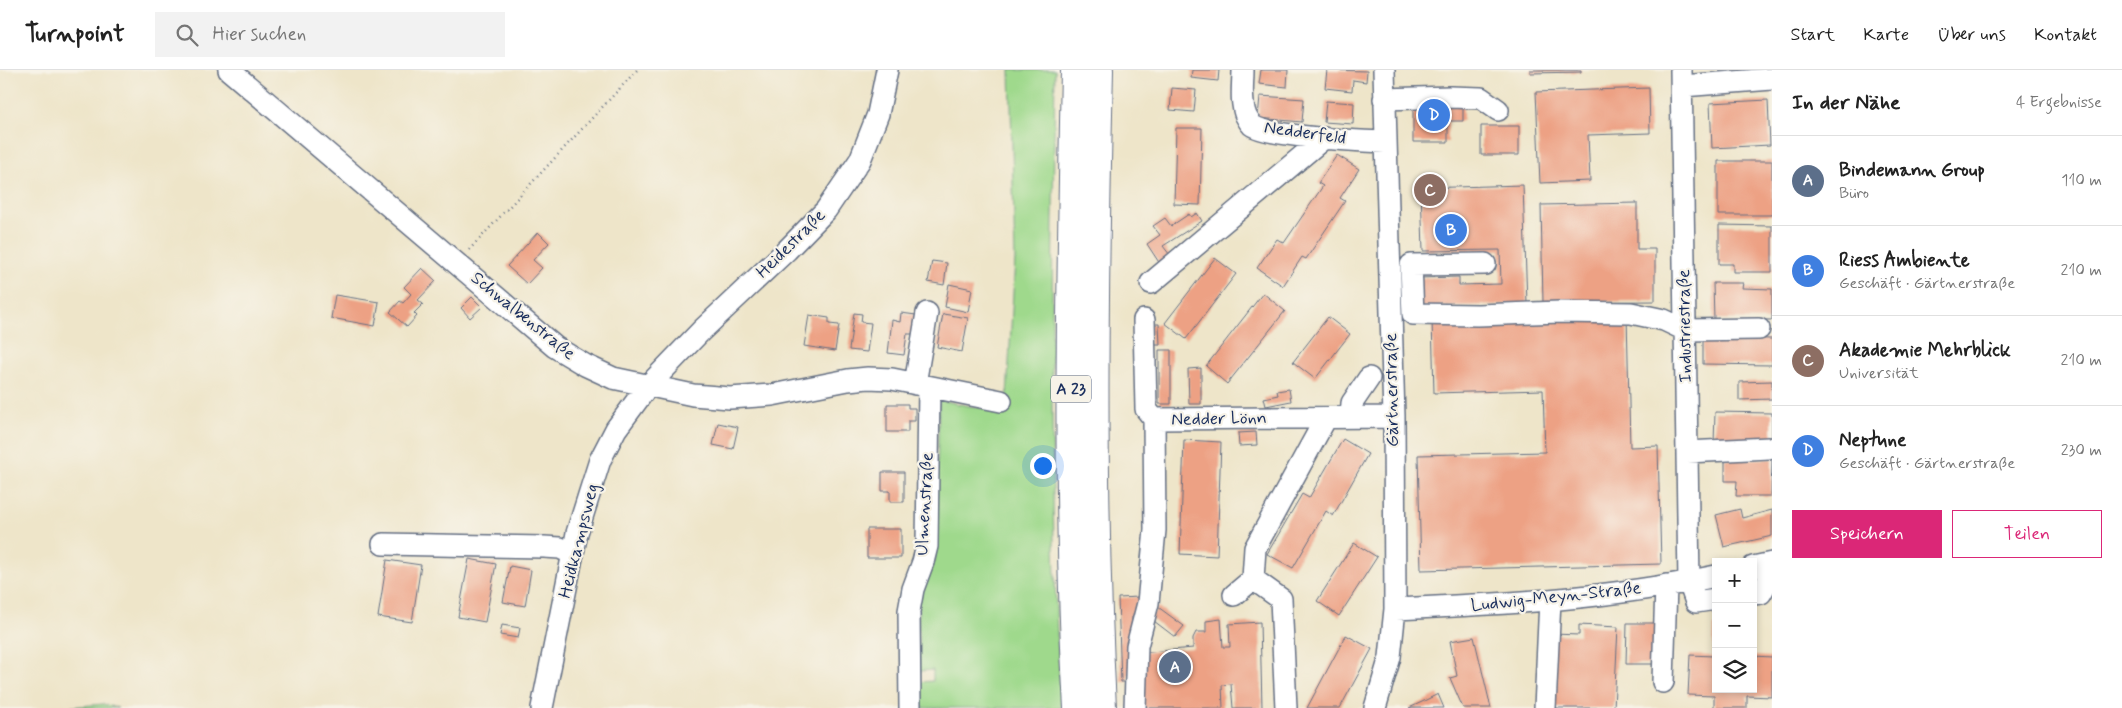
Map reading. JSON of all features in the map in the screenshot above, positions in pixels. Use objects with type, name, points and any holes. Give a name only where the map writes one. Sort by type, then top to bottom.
[{"type":"highway","name":"A 23","points":[[1076,70],[1072,247],[1071,427],[1078,708]]},
{"type":"highway","name":"A 23","points":[[1099,70],[1095,247],[1094,430],[1097,587],[1102,708]]},
{"type":"street","name":"Schwalbenstraße","points":[[229,70],[555,347],[584,365],[613,378],[647,387],[692,395],[730,398],[772,395],[848,380],[868,378],[892,379],[1001,402]]},
{"type":"street","name":"Heidestraße","points":[[647,387],[701,331],[787,250],[826,210],[860,160],[878,114],[886,70]]},
{"type":"street","name":"Nedderfeld","points":[[1243,70],[1243,106],[1246,116],[1252,125],[1262,129],[1324,138],[1385,142]]},
{"type":"street","name":"Gärtnerstraße","points":[[1375,708],[1390,657],[1395,608],[1394,417],[1384,70]]},
{"type":"street","points":[[1681,78],[1772,79]]},
{"type":"street","name":"Industriestraße","points":[[1681,78],[1689,582]]},
{"type":"street","points":[[1384,99],[1450,96],[1481,98],[1498,110]]},
{"type":"street","points":[[1151,283],[1324,138]]},
{"type":"street","points":[[1389,266],[1485,264]]},
{"type":"street","points":[[1411,265],[1413,314]]},
{"type":"street","points":[[1390,312],[1478,315],[1560,312],[1630,313],[1664,320],[1685,330],[1759,329]]},
{"type":"street","name":"Ulmenstraße","points":[[910,708],[909,611],[913,589],[927,546],[922,386],[927,313]]},
{"type":"street","points":[[1144,320],[1146,409],[1154,420]]},
{"type":"street","points":[[1352,417],[1352,404],[1369,378]]},
{"type":"street","name":"Heidkampsweg","points":[[542,708],[573,554],[589,491],[600,460],[616,429],[647,387]]},
{"type":"street","name":"Nedder Lönn","points":[[1135,708],[1137,646],[1148,603],[1155,530],[1154,420],[1394,417]]},
{"type":"street","points":[[1234,596],[1253,579],[1255,548],[1326,418]]},
{"type":"street","points":[[1687,452],[1769,448]]},
{"type":"street","points":[[383,544],[544,547],[560,548],[573,554]]},
{"type":"street","points":[[1757,566],[1772,563]]},
{"type":"street","points":[[1757,593],[1761,592],[1772,573]]},
{"type":"street","name":"Ludwig-Meyn-Straße","points":[[1395,608],[1550,600],[1689,582],[1712,577]]},
{"type":"street","points":[[1253,579],[1281,598],[1286,708]]},
{"type":"street","points":[[1689,582],[1696,602],[1712,600]]},
{"type":"street","points":[[1663,682],[1666,585]]},
{"type":"street","points":[[1545,708],[1550,600]]},
{"type":"path","points":[[457,263],[637,70]]},
{"type":"green space","points":[[1010,70],[1055,70],[1052,309],[1053,469],[1054,549],[1061,708],[920,708],[919,682],[933,681],[933,670],[919,671],[918,602],[935,560],[939,400],[1006,413],[1015,259]]},
{"type":"green space","points":[[103,704],[118,708],[57,708]]},
{"type":"building","points":[[1192,70],[1219,70],[1218,81],[1191,78]]},
{"type":"building","points":[[1261,70],[1288,70],[1287,87],[1259,84]]},
{"type":"building","points":[[1327,70],[1367,71],[1366,82],[1353,80],[1352,91],[1325,88]]},
{"type":"building","points":[[1530,70],[1581,70],[1581,72],[1530,73]]},
{"type":"building","points":[[1172,88],[1196,90],[1194,112],[1170,110]]},
{"type":"building","points":[[1649,88],[1650,133],[1588,135],[1590,181],[1540,183],[1536,92]]},
{"type":"building","points":[[1260,96],[1304,99],[1302,122],[1258,118]]},
{"type":"building","points":[[1768,100],[1770,145],[1712,148],[1710,103]]},
{"type":"building","points":[[1326,101],[1354,103],[1353,124],[1324,122]]},
{"type":"building","points":[[1413,104],[1463,104],[1463,121],[1448,121],[1448,142],[1413,142]]},
{"type":"building","points":[[1481,126],[1519,126],[1519,155],[1481,155]]},
{"type":"building","points":[[1176,128],[1202,128],[1200,205],[1174,204]]},
{"type":"building","points":[[1337,155],[1359,169],[1340,198],[1345,201],[1306,259],[1302,257],[1283,286],[1257,268],[1277,239],[1284,243],[1323,186],[1318,183]]},
{"type":"building","points":[[1718,161],[1772,161],[1772,215],[1718,215]]},
{"type":"building","points":[[1523,185],[1527,304],[1418,307],[1417,278],[1459,277],[1459,285],[1501,284],[1500,250],[1423,251],[1421,188]]},
{"type":"building","points":[[1637,203],[1637,249],[1655,249],[1655,301],[1543,302],[1541,205]]},
{"type":"building","points":[[1197,213],[1202,221],[1163,246],[1173,259],[1162,267],[1147,244],[1160,235],[1153,226],[1165,218],[1171,226],[1189,214],[1191,217]]},
{"type":"building","points":[[1719,225],[1772,226],[1772,272],[1733,272],[1733,264],[1719,264]]},
{"type":"building","points":[[538,232],[549,243],[533,260],[542,268],[527,284],[507,266]]},
{"type":"building","points":[[1215,258],[1236,274],[1186,339],[1165,323]]},
{"type":"building","points":[[932,261],[947,263],[944,285],[928,282]]},
{"type":"building","points":[[422,268],[436,281],[418,300],[423,304],[414,313],[417,316],[407,327],[390,312],[400,301],[403,303],[411,294],[404,287]]},
{"type":"building","points":[[1713,283],[1743,283],[1742,288],[1772,289],[1772,320],[1714,319]]},
{"type":"building","points":[[949,284],[972,289],[968,312],[945,307]]},
{"type":"building","points":[[1263,293],[1285,311],[1227,384],[1206,366]]},
{"type":"building","points":[[335,295],[379,302],[375,326],[331,318]]},
{"type":"building","points":[[472,297],[482,307],[470,318],[461,308]]},
{"type":"building","points":[[854,313],[862,314],[861,322],[871,323],[867,352],[849,350]]},
{"type":"building","points":[[901,313],[916,315],[913,334],[907,334],[904,355],[888,353],[892,320],[900,322]]},
{"type":"building","points":[[943,314],[968,318],[962,352],[937,347]]},
{"type":"building","points":[[809,315],[829,318],[829,324],[839,325],[835,351],[804,346]]},
{"type":"building","points":[[1627,315],[1630,447],[1658,446],[1661,564],[1421,570],[1418,455],[1545,452],[1543,390],[1434,393],[1432,320]]},
{"type":"building","points":[[1328,317],[1350,334],[1315,379],[1293,362]]},
{"type":"building","points":[[1150,324],[1159,324],[1160,345],[1150,345]]},
{"type":"building","points":[[1703,338],[1772,339],[1772,365],[1703,364]]},
{"type":"building","points":[[1159,350],[1171,350],[1171,404],[1159,404]]},
{"type":"building","points":[[1201,368],[1201,404],[1189,404],[1188,369]]},
{"type":"building","points":[[1772,381],[1772,399],[1739,400],[1739,382]]},
{"type":"building","points":[[1289,389],[1291,401],[1266,406],[1264,398],[1278,395],[1277,391]]},
{"type":"building","points":[[887,404],[908,404],[908,408],[915,408],[915,421],[908,421],[908,432],[887,432]]},
{"type":"building","points":[[1715,412],[1772,413],[1772,444],[1714,443]]},
{"type":"building","points":[[718,423],[738,427],[733,449],[713,445]]},
{"type":"building","points":[[1256,432],[1257,445],[1239,446],[1238,433]]},
{"type":"building","points":[[1343,439],[1368,454],[1333,516],[1326,511],[1293,568],[1267,554],[1302,494],[1309,498]]},
{"type":"building","points":[[1184,440],[1221,442],[1217,556],[1180,554]]},
{"type":"building","points":[[1725,459],[1772,459],[1771,496],[1736,496],[1737,481],[1725,481]]},
{"type":"building","points":[[882,472],[904,472],[904,502],[890,502],[890,491],[882,491]]},
{"type":"building","points":[[1740,509],[1742,518],[1772,510],[1772,536],[1724,547],[1716,515]]},
{"type":"building","points":[[867,529],[901,529],[901,558],[867,558]]},
{"type":"building","points":[[1354,543],[1377,557],[1339,616],[1317,601]]},
{"type":"building","points":[[469,559],[496,564],[485,622],[458,617]]},
{"type":"building","points":[[387,560],[421,565],[412,622],[378,617]]},
{"type":"building","points":[[510,566],[531,570],[525,606],[503,602]]},
{"type":"building","points":[[1139,597],[1140,617],[1132,617],[1133,656],[1127,682],[1121,682],[1118,598]]},
{"type":"building","points":[[1158,607],[1184,626],[1175,637],[1150,618]]},
{"type":"building","points":[[1221,619],[1223,647],[1230,647],[1229,624],[1260,622],[1262,708],[1233,708],[1231,684],[1222,685],[1223,708],[1140,708],[1140,653],[1193,648],[1193,638],[1196,632],[1206,632],[1206,621]]},
{"type":"building","points":[[1627,623],[1659,623],[1659,664],[1626,664]]},
{"type":"building","points":[[502,625],[520,628],[518,638],[500,635]]},
{"type":"building","points":[[1579,625],[1618,627],[1614,708],[1550,708],[1553,634],[1579,635]]},
{"type":"building","points":[[1346,635],[1372,649],[1340,708],[1307,708]]},
{"type":"building","points":[[1474,637],[1491,708],[1463,708],[1450,678],[1457,676],[1450,641]]},
{"type":"building","points":[[1690,655],[1712,656],[1712,693],[1757,693],[1757,656],[1772,657],[1772,697],[1747,696],[1747,708],[1714,708],[1714,696],[1688,695]]},
{"type":"building","points":[[1438,694],[1444,708],[1409,708],[1422,702]]},
{"type":"place","name":"Neptune","points":[[1434,115]]},
{"type":"place","name":"Akademie Mehrblick","points":[[1430,190]]},
{"type":"place","name":"Riess Ambiente","points":[[1451,230]]},
{"type":"place","name":"Bindemann Group","points":[[1175,667]]}]
